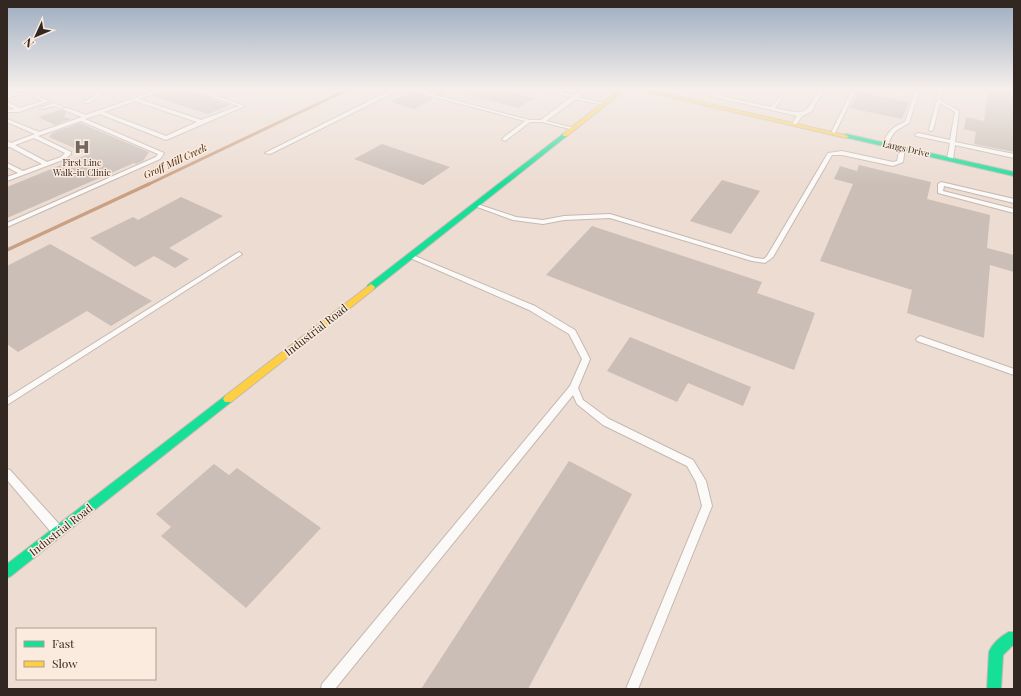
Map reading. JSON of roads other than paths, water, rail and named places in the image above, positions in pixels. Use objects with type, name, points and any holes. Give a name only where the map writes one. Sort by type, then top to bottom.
[{"type":"street","name":"Industrial Road","points":[[7,572],[583,120]]},
{"type":"street","name":"Langs Drive","points":[[778,120],[1014,174]]},
{"type":"street","points":[[994,689],[996,652],[1009,639],[1014,639]]},
{"type":"lane","points":[[7,179],[62,158],[69,153],[10,120]]},
{"type":"lane","points":[[8,144],[76,120]]},
{"type":"lane","points":[[7,225],[158,158],[161,153],[89,120]]},
{"type":"lane","points":[[122,120],[166,138],[205,120]]},
{"type":"lane","points":[[197,120],[201,122]]},
{"type":"lane","points":[[268,153],[333,120]]},
{"type":"lane","points":[[794,124],[796,120]]},
{"type":"lane","points":[[832,133],[838,120]]},
{"type":"lane","points":[[885,145],[890,133],[899,125],[906,123],[907,120]]},
{"type":"lane","points":[[931,130],[933,120]]},
{"type":"lane","points":[[950,159],[955,120]]},
{"type":"lane","points":[[505,139],[529,121],[542,121],[572,129]]},
{"type":"lane","points":[[918,135],[1014,156]]},
{"type":"lane","points":[[8,144],[46,164]]},
{"type":"lane","points":[[476,205],[515,219],[543,222],[564,218],[610,216],[754,260],[765,261],[770,257],[830,154],[842,153],[893,164],[900,162],[902,148]]},
{"type":"lane","points":[[7,165],[22,173]]},
{"type":"lane","points":[[1014,201],[942,184],[940,192],[1014,211]]},
{"type":"lane","points":[[7,402],[239,254]]},
{"type":"lane","points":[[327,689],[574,388],[586,359],[572,332],[532,308],[410,256]]},
{"type":"lane","points":[[920,340],[1014,372]]},
{"type":"lane","points":[[574,388],[580,402],[606,422],[690,463],[701,481],[708,506],[632,689]]},
{"type":"lane","points":[[7,473],[58,532]]},
{"type":"waterway","name":"Groff Mill Creek","points":[[147,185],[283,120]]},
{"type":"waterway","name":"Groff Mill Creek","points":[[7,250],[149,184]]},
{"type":"place","name":"First Line Walk-in Clinic","points":[[82,147]]}]
